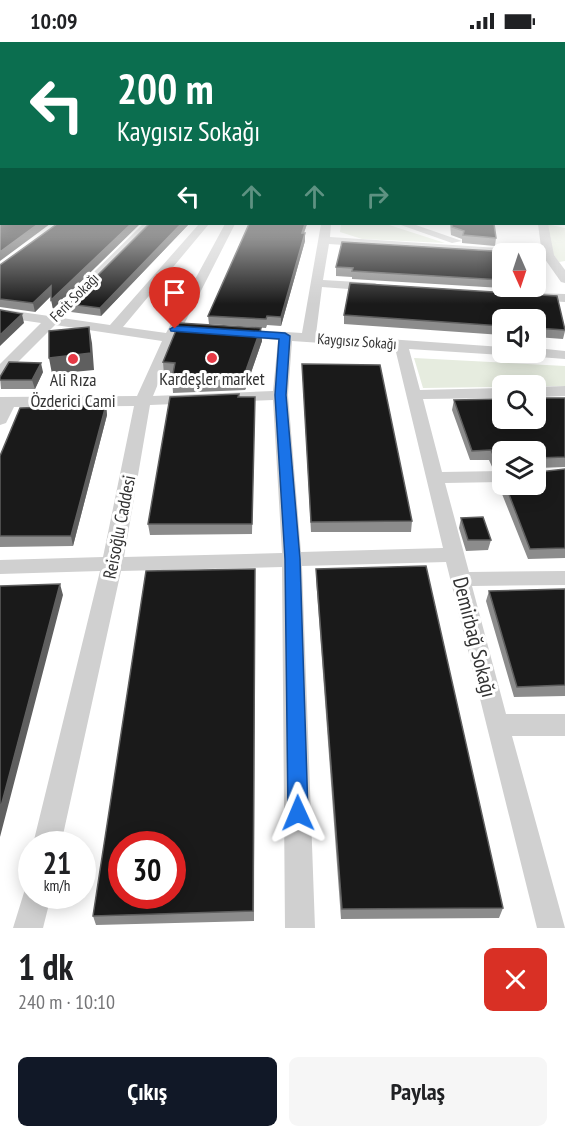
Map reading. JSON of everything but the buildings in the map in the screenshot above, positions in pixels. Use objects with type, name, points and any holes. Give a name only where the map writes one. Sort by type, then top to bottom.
[{"type":"street","name":"Ferit Sokağı","points":[[0,372],[148,225]]},
{"type":"street","points":[[112,331],[203,225]]},
{"type":"street","name":"Reisoğlu Caddesi","points":[[50,831],[112,565],[143,401],[230,225]]},
{"type":"street","points":[[308,338],[326,225]]},
{"type":"street","points":[[406,225],[480,249]]},
{"type":"street","points":[[542,243],[543,225]]},
{"type":"street","points":[[325,240],[492,250]]},
{"type":"street","points":[[546,259],[565,279]]},
{"type":"street","points":[[317,283],[388,288]]},
{"type":"street","points":[[542,297],[565,298]]},
{"type":"street","points":[[0,314],[112,331],[177,332]]},
{"type":"street","name":"Kaygısız Sokağı","points":[[219,332],[492,350]]},
{"type":"street","points":[[285,336],[280,395],[292,559],[300,928]]},
{"type":"street","name":"Demirbağ Sokağı","points":[[401,344],[497,725],[552,928]]},
{"type":"street","points":[[546,354],[565,355]]},
{"type":"street","points":[[546,392],[565,391]]},
{"type":"street","points":[[413,395],[492,393]]},
{"type":"street","points":[[0,420],[4,402],[143,401],[280,395]]},
{"type":"street","points":[[434,478],[492,476]]},
{"type":"street","points":[[0,567],[454,555]]},
{"type":"street","points":[[460,579],[565,578]]},
{"type":"street","points":[[497,725],[565,725]]},
{"type":"street","points":[[28,928],[33,909]]},
{"type":"shaded area","points":[[341,225],[389,225],[445,243],[362,239],[340,232]]},
{"type":"shaded area","points":[[546,225],[565,228],[565,261],[559,262],[551,251]]},
{"type":"shaded area","points":[[414,358],[565,366],[565,386],[546,386],[546,375],[492,375],[492,387],[423,388]]},
{"type":"place","name":"Kardeşler market","points":[[212,358]]},
{"type":"place","name":"Ali Rıza Özderici Cami","points":[[73,359]]},
{"type":"route","points":[[175,329],[285,336],[280,395],[292,559],[298,813]]}]
